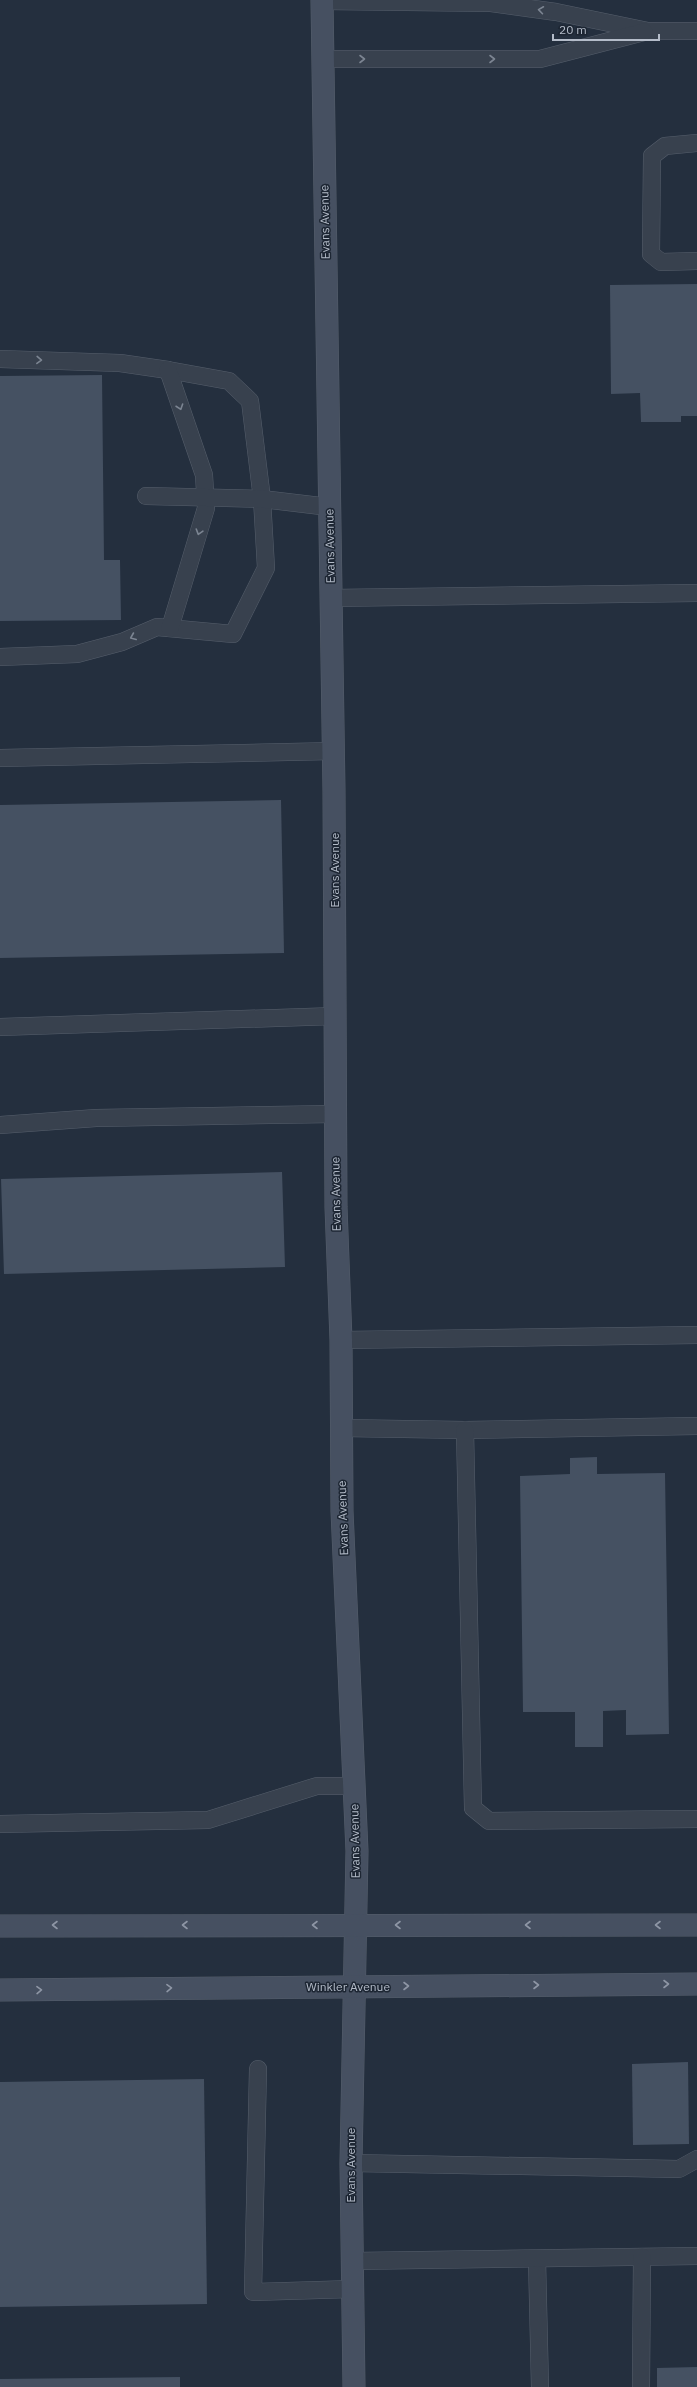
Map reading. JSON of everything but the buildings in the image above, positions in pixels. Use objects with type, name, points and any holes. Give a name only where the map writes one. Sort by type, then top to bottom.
[{"type":"street","name":"Evans Avenue","points":[[322,1],[334,751],[336,1207],[341,1340],[342,1511],[357,1850],[354,1925],[351,2163],[354,2387]]},
{"type":"street","points":[[0,1926],[697,1925]]},
{"type":"street","name":"Winkler Avenue","points":[[0,1990],[697,1984]]},
{"type":"lane","points":[[322,1],[491,2],[556,12],[648,31],[697,31]]},
{"type":"lane","points":[[323,59],[540,59],[648,31]]},
{"type":"lane","points":[[697,143],[665,146],[652,156],[651,254],[661,262],[697,261]]},
{"type":"lane","points":[[0,359],[120,363],[229,381],[250,401],[262,499],[266,568],[233,634],[157,627],[122,642],[77,654],[0,657]]},
{"type":"lane","points":[[168,370],[204,475],[206,497],[206,508],[170,628]]},
{"type":"lane","points":[[146,496],[262,499],[329,507]]},
{"type":"lane","points":[[331,598],[697,593]]},
{"type":"lane","points":[[0,758],[334,751]]},
{"type":"lane","points":[[0,1027],[335,1016]]},
{"type":"lane","points":[[0,1125],[96,1118],[335,1114]]},
{"type":"lane","points":[[341,1340],[697,1335]]},
{"type":"lane","points":[[342,1428],[464,1430],[697,1426]]},
{"type":"lane","points":[[464,1430],[473,1808],[489,1820],[697,1818]]},
{"type":"lane","points":[[0,1824],[208,1820],[317,1786],[354,1786]]},
{"type":"lane","points":[[258,2069],[253,2292],[352,2289]]},
{"type":"lane","points":[[351,2163],[679,2169],[697,2159]]},
{"type":"lane","points":[[352,2262],[697,2256]]},
{"type":"lane","points":[[641,2387],[642,2257]]},
{"type":"lane","points":[[537,2258],[540,2387]]}]
